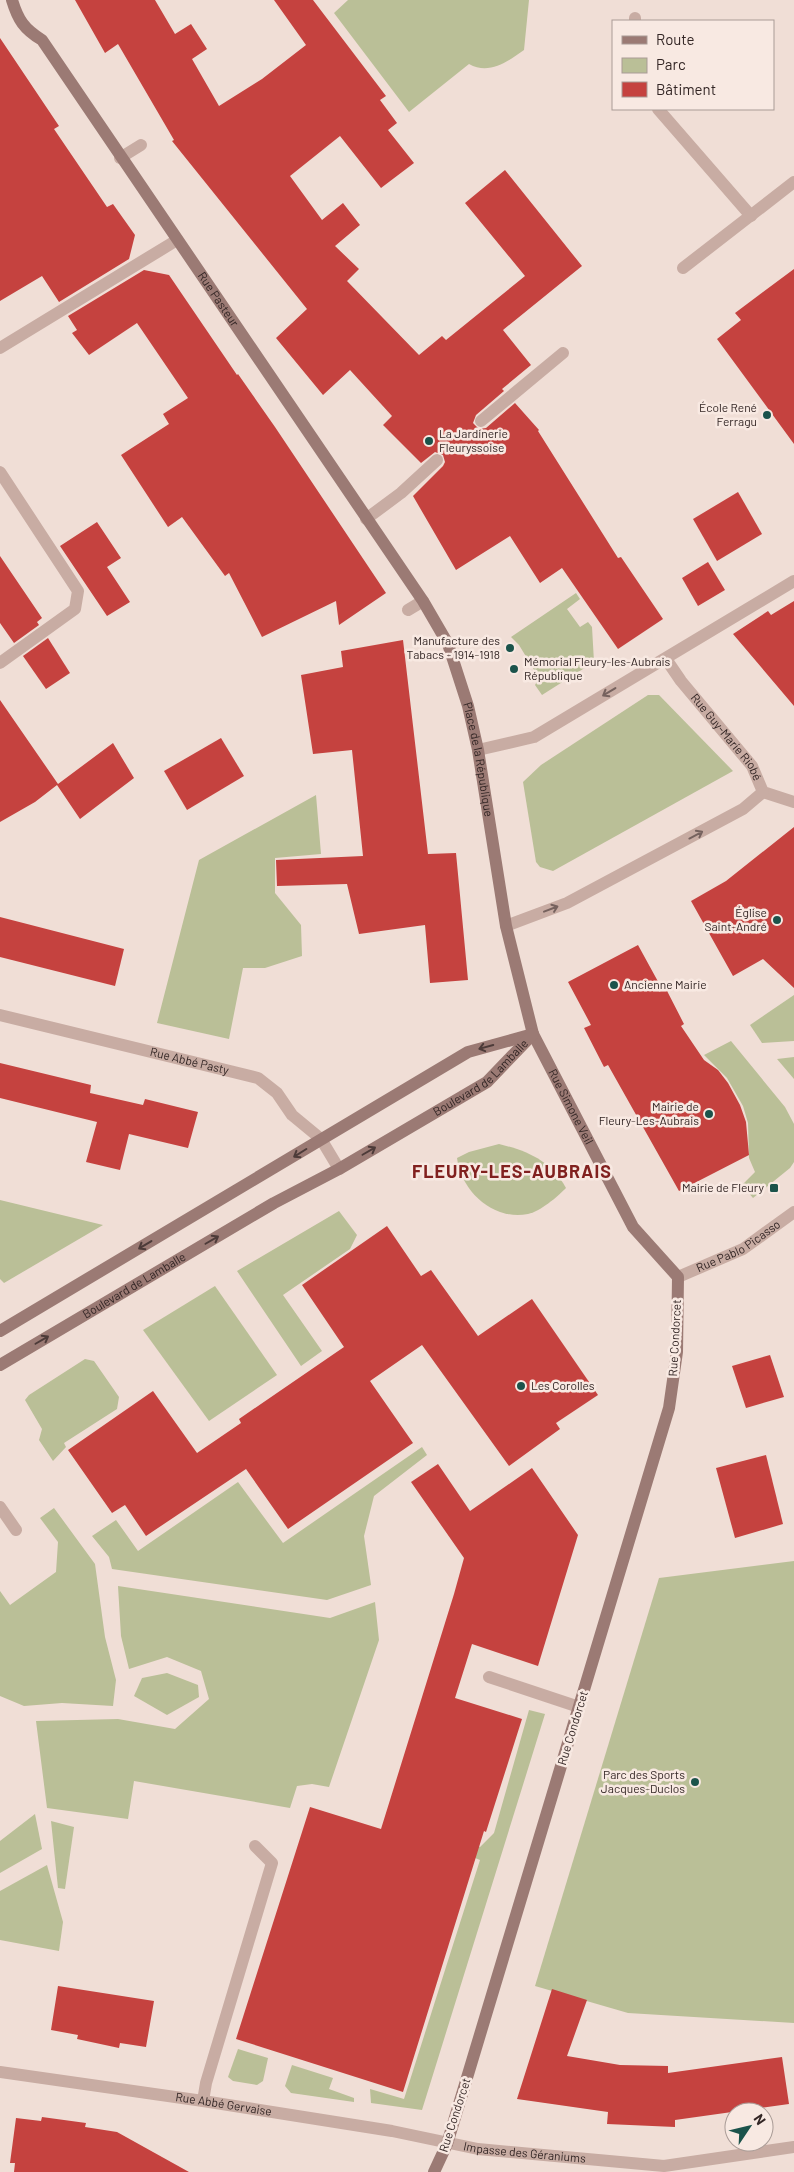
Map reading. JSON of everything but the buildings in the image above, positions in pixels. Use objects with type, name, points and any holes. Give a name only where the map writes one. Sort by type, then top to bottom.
[{"type":"street","name":"Rue Pasteur","points":[[12,0],[15,12],[27,31],[42,40],[120,158],[423,602]]},
{"type":"street","points":[[659,110],[751,216]]},
{"type":"street","points":[[120,158],[141,145]]},
{"type":"street","points":[[683,268],[794,182]]},
{"type":"street","points":[[0,348],[177,240]]},
{"type":"street","points":[[481,421],[562,353]]},
{"type":"street","points":[[366,518],[401,493],[437,460]]},
{"type":"street","points":[[0,472],[78,591],[75,609],[0,663]]},
{"type":"street","points":[[478,750],[534,737],[794,581]]},
{"type":"street","points":[[408,610],[423,602]]},
{"type":"street","name":"Place de la République","points":[[423,602],[448,644],[468,706],[478,750],[506,926],[533,1034]]},
{"type":"street","name":"Rue Guy-Marie Riobé","points":[[666,659],[681,681],[752,766],[764,792],[794,802]]},
{"type":"street","points":[[506,926],[566,903],[743,809],[764,792]]},
{"type":"street","name":"Rue Abbé Pasty","points":[[0,1016],[258,1078],[277,1094],[292,1115],[321,1139],[339,1169]]},
{"type":"street","name":"Boulevard de Lamballe","points":[[0,1331],[260,1178],[321,1139],[468,1052],[533,1034]]},
{"type":"street","name":"Boulevard de Lamballe","points":[[0,1365],[274,1203],[339,1169],[487,1082],[533,1034]]},
{"type":"street","name":"Rue Simone Veil","points":[[533,1034],[633,1227],[678,1277]]},
{"type":"street","name":"Rue Pablo Picasso","points":[[678,1277],[743,1249],[794,1212]]},
{"type":"street","name":"Rue Condorcet","points":[[434,2172],[447,2144],[669,1408],[677,1352],[678,1277]]},
{"type":"street","points":[[0,1507],[16,1530]]},
{"type":"street","points":[[489,1677],[579,1707]]},
{"type":"street","points":[[203,2101],[209,2074],[272,1863],[255,1846]]},
{"type":"street","name":"Rue Abbé Gervaise","points":[[0,2072],[203,2101],[392,2131],[447,2144]]},
{"type":"street","name":"Impasse des Géraniums","points":[[447,2144],[664,2169],[794,2148]]},
{"type":"green space","points":[[348,0],[529,0],[524,50],[504,63],[491,68],[476,67],[469,64],[409,112],[334,13]]},
{"type":"green space","points":[[576,593],[580,599],[567,609],[580,627],[588,622],[592,627],[594,662],[542,695],[535,685],[539,678],[519,645],[511,637]]},
{"type":"green space","points":[[648,695],[659,695],[733,771],[553,871],[540,867],[536,862],[523,782],[541,765]]},
{"type":"green space","points":[[316,795],[321,854],[275,858],[275,893],[301,925],[302,956],[265,968],[243,968],[229,1039],[157,1023],[199,860]]},
{"type":"green space","points":[[794,995],[794,1041],[762,1043],[750,1025]]},
{"type":"green space","points":[[731,1041],[785,1107],[794,1124],[794,1162],[790,1168],[753,1198],[742,1185],[755,1172],[749,1158],[748,1123],[743,1106],[727,1078],[704,1055]]},
{"type":"green space","points":[[794,1057],[794,1079],[777,1059]]},
{"type":"green space","points":[[499,1144],[538,1158],[553,1171],[566,1188],[543,1207],[528,1214],[515,1215],[491,1208],[472,1192],[465,1182],[457,1158],[469,1152]]},
{"type":"green space","points":[[0,1200],[103,1225],[4,1283],[0,1279]]},
{"type":"green space","points":[[339,1211],[357,1235],[350,1249],[283,1295],[322,1351],[301,1366],[237,1271]]},
{"type":"green space","points":[[215,1286],[277,1375],[209,1421],[143,1330]]},
{"type":"green space","points":[[85,1359],[94,1361],[119,1397],[117,1409],[64,1443],[66,1447],[53,1461],[39,1440],[42,1429],[25,1400],[29,1395]]},
{"type":"green space","points":[[422,1447],[427,1455],[374,1496],[364,1536],[371,1585],[327,1600],[112,1569],[109,1557],[92,1536],[116,1520],[138,1551],[238,1482],[283,1543]]},
{"type":"green space","points":[[54,1508],[95,1564],[105,1637],[116,1680],[113,1706],[62,1703],[24,1706],[0,1696],[0,1591],[10,1605],[56,1572],[58,1542],[40,1518]]},
{"type":"green space","name":"Parc des Sports Jacques-Duclos","points":[[794,1561],[794,2023],[628,2013],[535,1986],[659,1578]]},
{"type":"green space","points":[[118,1586],[330,1618],[375,1602],[379,1640],[329,1787],[312,1784],[297,1786],[290,1808],[134,1781],[128,1819],[47,1808],[36,1721],[118,1719],[175,1729],[209,1699],[201,1671],[167,1657],[129,1669],[121,1636]]},
{"type":"green space","points":[[167,1673],[198,1685],[199,1697],[167,1715],[134,1696],[142,1678]]},
{"type":"green space","points":[[529,1710],[545,1714],[422,2110],[371,2103],[370,2089],[404,2099],[480,1860],[453,1849],[455,1839],[480,1847],[494,1833]]},
{"type":"green space","points":[[35,1814],[42,1849],[0,1873],[0,1841]]},
{"type":"green space","points":[[51,1821],[74,1827],[65,1889],[58,1888]]},
{"type":"green space","points":[[47,1865],[63,1922],[59,1951],[0,1940],[0,1891]]},
{"type":"green space","points":[[238,2049],[268,2058],[263,2081],[257,2085],[233,2081],[228,2077]]},
{"type":"green space","points":[[292,2065],[333,2078],[329,2089],[354,2098],[354,2102],[291,2093],[285,2086]]},
{"type":"place","name":"École René Ferragu","points":[[767,415]]},
{"type":"place","name":"La Jardinerie Fleuryssoise","points":[[429,441]]},
{"type":"place","name":"Manufacture des Tabacs - 1914-1918","points":[[510,648]]},
{"type":"place","name":"Mémorial Fleury-les-Aubrais République","points":[[514,669]]},
{"type":"place","name":"Église Saint-André","points":[[777,920]]},
{"type":"place","name":"Ancienne Mairie","points":[[614,985]]},
{"type":"place","name":"Mairie de Fleury-Les-Aubrais","points":[[709,1114]]},
{"type":"place","name":"Mairie de Fleury","points":[[774,1188]]},
{"type":"place","name":"Les Corolles","points":[[521,1386]]},
{"type":"place","name":"Parc des Sports Jacques-Duclos","points":[[695,1782]]},
{"type":"district","name":"FLEURY-LES-AUBRAIS","points":[[512,1172]]}]
